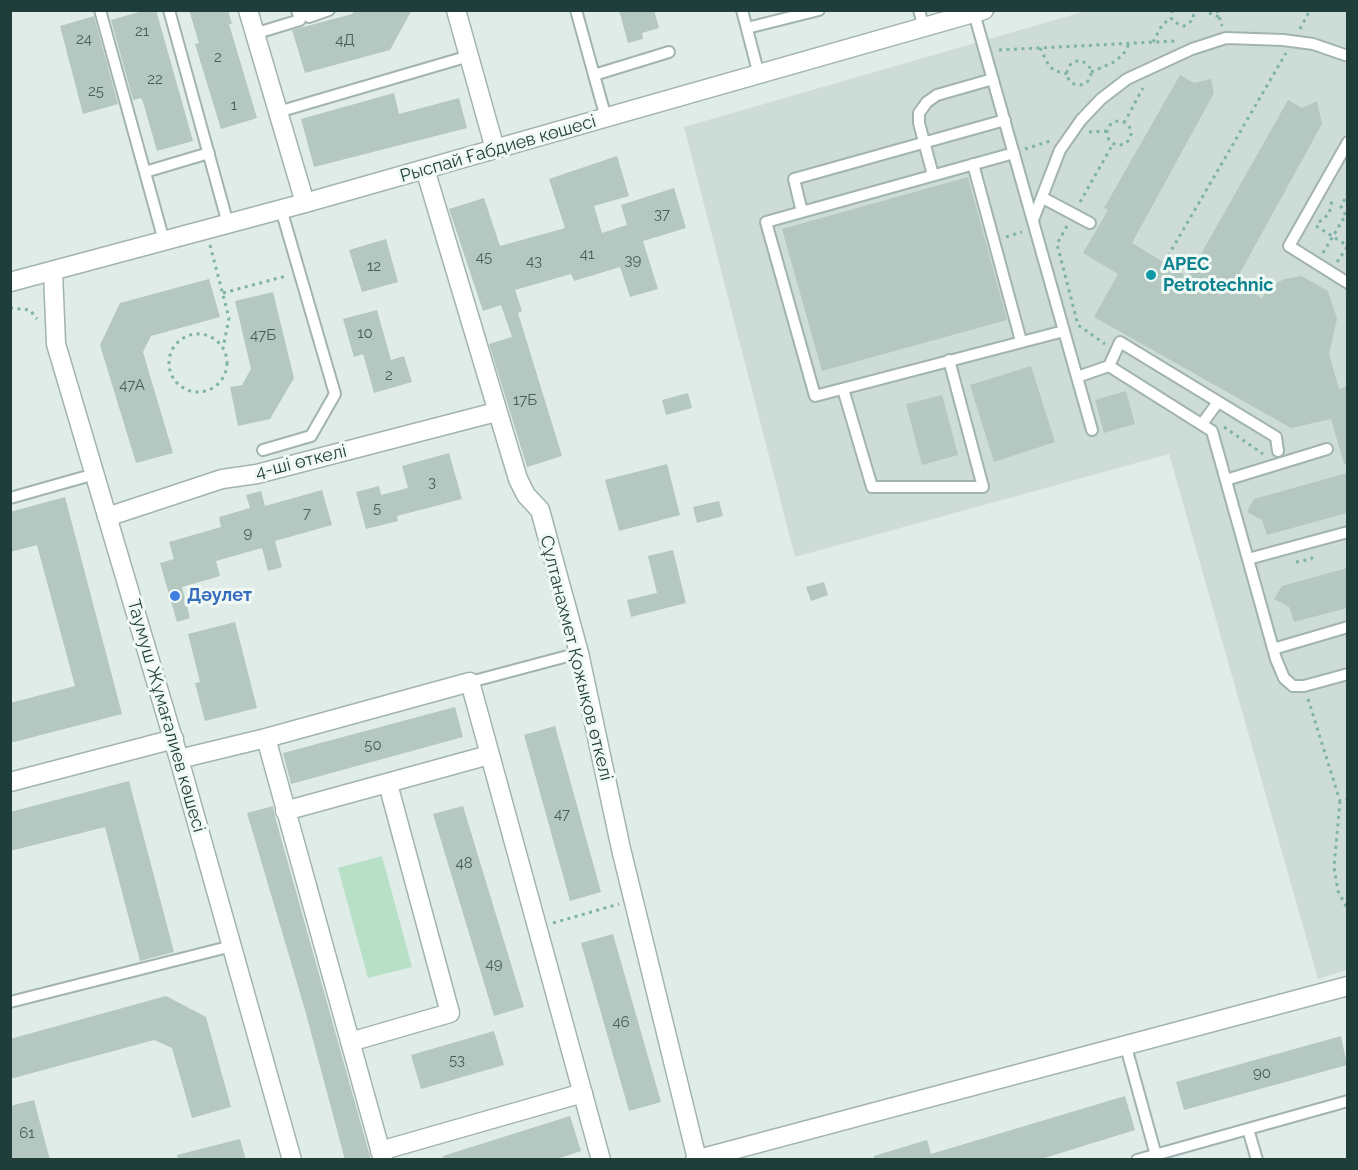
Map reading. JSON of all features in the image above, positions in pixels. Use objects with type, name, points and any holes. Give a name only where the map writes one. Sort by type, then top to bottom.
[{"type":"street","points":[[248,10],[305,202]]},
{"type":"street","points":[[456,10],[495,149]]},
{"type":"street","name":"Рыспай Ғабдиев көшесі","points":[[10,282],[228,224],[759,75],[921,19],[979,12]]},
{"type":"street","name":"Сұлтанахмет Қожықов өткелі","points":[[424,169],[518,479],[526,495],[540,510],[579,653],[633,899],[696,1159]]},
{"type":"street","name":"Таумуш Жұмағалиев көшесі","points":[[53,272],[56,344],[174,739],[292,1160]]},
{"type":"street","name":"4-ші өткелі","points":[[107,517],[222,479],[257,474],[496,412]]},
{"type":"street","points":[[179,759],[266,738],[470,682],[602,1160]]},
{"type":"street","points":[[266,738],[382,1155],[583,1093]]},
{"type":"street","points":[[10,782],[174,739]]},
{"type":"street","points":[[285,811],[489,754]]},
{"type":"street","points":[[350,1042],[450,1013],[388,784]]},
{"type":"street","points":[[696,1159],[1126,1047],[1347,986]]},
{"type":"lane","points":[[100,10],[164,241]]},
{"type":"lane","points":[[169,10],[228,224]]},
{"type":"lane","points":[[255,34],[300,20],[297,10]]},
{"type":"lane","points":[[307,10],[309,17],[329,10]]},
{"type":"lane","points":[[576,10],[606,118]]},
{"type":"lane","points":[[742,10],[759,75]]},
{"type":"lane","points":[[747,28],[819,10]]},
{"type":"lane","points":[[979,12],[993,79],[1092,430]]},
{"type":"lane","points":[[1033,220],[1060,150],[1081,120],[1101,99],[1127,79],[1155,65],[1226,38],[1313,44],[1347,56]]},
{"type":"lane","points":[[594,75],[669,52]]},
{"type":"lane","points":[[278,112],[469,56]]},
{"type":"lane","points":[[933,175],[919,112],[937,95],[993,79]]},
{"type":"lane","points":[[802,212],[794,179],[1005,120]]},
{"type":"lane","points":[[1347,142],[1288,246],[1347,283]]},
{"type":"lane","points":[[145,172],[209,153]]},
{"type":"lane","points":[[1014,153],[766,222],[815,396],[1064,331]]},
{"type":"lane","points":[[973,164],[1021,341]]},
{"type":"lane","points":[[1043,198],[1090,223]]},
{"type":"lane","points":[[263,450],[311,436],[334,394],[281,209]]},
{"type":"lane","points":[[1077,377],[1109,366],[1120,342],[1276,437],[1278,451]]},
{"type":"lane","points":[[843,389],[872,487],[983,487],[949,360]]},
{"type":"lane","points":[[1109,366],[1205,420],[1212,430],[1273,649],[1284,678],[1293,686],[1304,686],[1347,674]]},
{"type":"lane","points":[[1205,420],[1218,402]]},
{"type":"lane","points":[[1226,480],[1327,449]]},
{"type":"lane","points":[[10,498],[94,474]]},
{"type":"lane","points":[[1248,559],[1347,532]]},
{"type":"lane","points":[[1273,649],[1347,627]]},
{"type":"lane","points":[[470,682],[579,653]]},
{"type":"lane","points":[[10,1002],[232,946]]},
{"type":"lane","points":[[1126,1047],[1156,1157]]},
{"type":"lane","points":[[1137,1160],[1156,1157],[1347,1101]]},
{"type":"lane","points":[[1248,1129],[1257,1160]]},
{"type":"path","points":[[1153,42],[1162,25],[1171,18],[1172,10]]},
{"type":"path","points":[[1171,18],[1177,25],[1188,25],[1193,20],[1194,10]]},
{"type":"path","points":[[1202,10],[1219,17]]},
{"type":"path","points":[[1168,256],[1310,10]]},
{"type":"path","points":[[986,51],[1185,40]]},
{"type":"path","points":[[1040,48],[1049,66],[1056,71],[1068,74],[1073,83],[1080,85],[1087,82],[1091,72],[1112,63],[1123,55],[1129,44]]},
{"type":"path","points":[[1068,74],[1072,64],[1080,62],[1087,65],[1091,72]]},
{"type":"path","points":[[1124,123],[1155,65]]},
{"type":"path","points":[[1116,122],[1124,123],[1130,128],[1129,139],[1120,145],[1113,144],[1108,138],[1110,127],[1116,122]]},
{"type":"path","points":[[1113,144],[1057,244],[1078,326],[1116,351]]},
{"type":"path","points":[[1323,268],[1323,251],[1346,218],[1341,207],[1347,192]]},
{"type":"path","points":[[1304,218],[1347,246]]},
{"type":"path","points":[[994,240],[1027,230],[1033,220]]},
{"type":"path","points":[[206,230],[229,318],[223,348],[227,367],[219,383],[211,389],[192,392],[183,388],[171,374],[170,354],[181,339],[199,334],[217,341],[223,348]]},
{"type":"path","points":[[222,293],[299,273]]},
{"type":"path","points":[[1205,420],[1278,464]]},
{"type":"path","points":[[1304,686],[1340,801],[1334,867],[1338,891],[1347,910]]},
{"type":"path","points":[[1340,801],[1347,799]]},
{"type":"path","points":[[537,928],[633,899]]},
{"type":"shaded area","points":[[1086,11],[1347,11],[1347,970],[1318,979],[1169,454],[795,557],[684,127]]},
{"type":"green space","points":[[382,856],[412,967],[368,978],[338,868]]},
{"type":"building","points":[[146,10],[156,10],[193,141],[157,151],[143,102],[141,98],[133,100],[111,20]]},
{"type":"building","points":[[189,10],[228,10],[232,24],[229,24],[257,118],[221,129],[195,44],[199,43]]},
{"type":"building","points":[[355,10],[412,10],[390,50],[305,73],[292,30],[352,14]]},
{"type":"building","points":[[619,10],[654,10],[659,28],[642,33],[643,39],[628,43]]},
{"type":"building","points":[[94,16],[118,104],[83,114],[60,26]]},
{"type":"building","name":"APEC Petrotechnic","points":[[1180,75],[1194,83],[1211,79],[1214,93],[1132,243],[1188,277],[1288,100],[1302,108],[1317,101],[1322,124],[1235,282],[1262,298],[1270,286],[1285,279],[1301,276],[1328,291],[1337,319],[1329,354],[1339,389],[1347,386],[1347,463],[1344,464],[1331,419],[1291,428],[1094,317],[1118,274],[1083,253],[1108,210],[1104,208]]},
{"type":"building","points":[[394,93],[399,114],[459,98],[467,128],[314,167],[301,119]]},
{"type":"building","points":[[617,156],[629,196],[594,206],[602,233],[627,225],[621,205],[674,188],[686,228],[643,241],[658,289],[630,297],[620,267],[574,281],[571,274],[515,290],[522,311],[518,313],[562,456],[527,467],[489,344],[512,337],[501,305],[483,311],[449,209],[484,198],[500,246],[565,228],[549,179]]},
{"type":"building","points":[[968,177],[1007,320],[822,371],[782,229]]},
{"type":"building","points":[[386,239],[398,282],[362,292],[349,250]]},
{"type":"building","points":[[209,279],[220,317],[151,336],[143,352],[173,453],[136,463],[100,345],[120,303]]},
{"type":"building","points":[[273,292],[294,378],[270,419],[238,426],[230,387],[242,385],[251,369],[235,301]]},
{"type":"building","points":[[377,310],[391,360],[404,356],[412,382],[374,393],[363,354],[354,357],[343,319]]},
{"type":"building","points":[[1031,366],[1055,442],[994,462],[970,385]]},
{"type":"building","points":[[1126,391],[1135,424],[1104,433],[1095,400]]},
{"type":"building","points":[[688,393],[692,408],[666,415],[662,400]]},
{"type":"building","points":[[942,395],[958,455],[922,465],[906,404]]},
{"type":"building","points":[[449,453],[462,499],[397,516],[398,521],[366,529],[356,492],[379,486],[381,495],[408,488],[402,466]]},
{"type":"building","points":[[667,464],[680,515],[619,531],[605,480]]},
{"type":"building","points":[[1347,473],[1347,513],[1267,535],[1262,520],[1247,512],[1254,499]]},
{"type":"building","points":[[322,490],[332,525],[275,541],[282,567],[268,571],[262,548],[216,561],[220,576],[182,587],[190,618],[177,622],[160,563],[174,559],[169,542],[221,527],[219,517],[250,508],[246,495],[261,491],[265,506]]},
{"type":"building","points":[[65,497],[122,714],[10,743],[10,703],[75,686],[37,545],[10,552],[10,512]]},
{"type":"building","points":[[719,501],[723,516],[697,523],[693,507]]},
{"type":"building","points":[[673,550],[686,603],[631,617],[627,600],[657,593],[648,556]]},
{"type":"building","points":[[1347,568],[1347,608],[1294,622],[1289,607],[1274,599],[1282,586]]},
{"type":"building","points":[[824,582],[828,595],[811,601],[806,587]]},
{"type":"building","points":[[235,622],[257,708],[205,721],[195,683],[200,682],[188,634]]},
{"type":"building","points":[[455,707],[463,737],[291,784],[283,753]]},
{"type":"building","points":[[555,726],[601,892],[570,901],[524,735]]},
{"type":"building","points":[[129,781],[174,952],[140,961],[105,827],[10,851],[10,812]]},
{"type":"building","points":[[273,806],[371,1160],[345,1160],[305,1010],[247,813]]},
{"type":"building","points":[[463,806],[524,1007],[494,1016],[433,814]]},
{"type":"building","points":[[613,934],[661,1102],[629,1111],[581,943]]},
{"type":"building","points":[[166,996],[206,1017],[231,1107],[192,1118],[172,1048],[154,1040],[10,1079],[10,1039]]},
{"type":"building","points":[[494,1031],[504,1065],[421,1089],[411,1055]]},
{"type":"building","points":[[1341,1036],[1347,1065],[1184,1110],[1176,1082]]},
{"type":"building","points":[[1125,1096],[1135,1130],[1038,1160],[874,1160],[874,1156],[927,1140],[931,1154]]},
{"type":"building","points":[[34,1100],[50,1160],[10,1160],[10,1106]]},
{"type":"building","points":[[570,1116],[581,1151],[554,1160],[444,1160],[443,1156]]},
{"type":"building","points":[[240,1139],[246,1160],[178,1160],[177,1155]]},
{"type":"place","name":"APEC Petrotechnic","points":[[1151,275]]},
{"type":"place","name":"Дәулет","points":[[175,596]]}]
